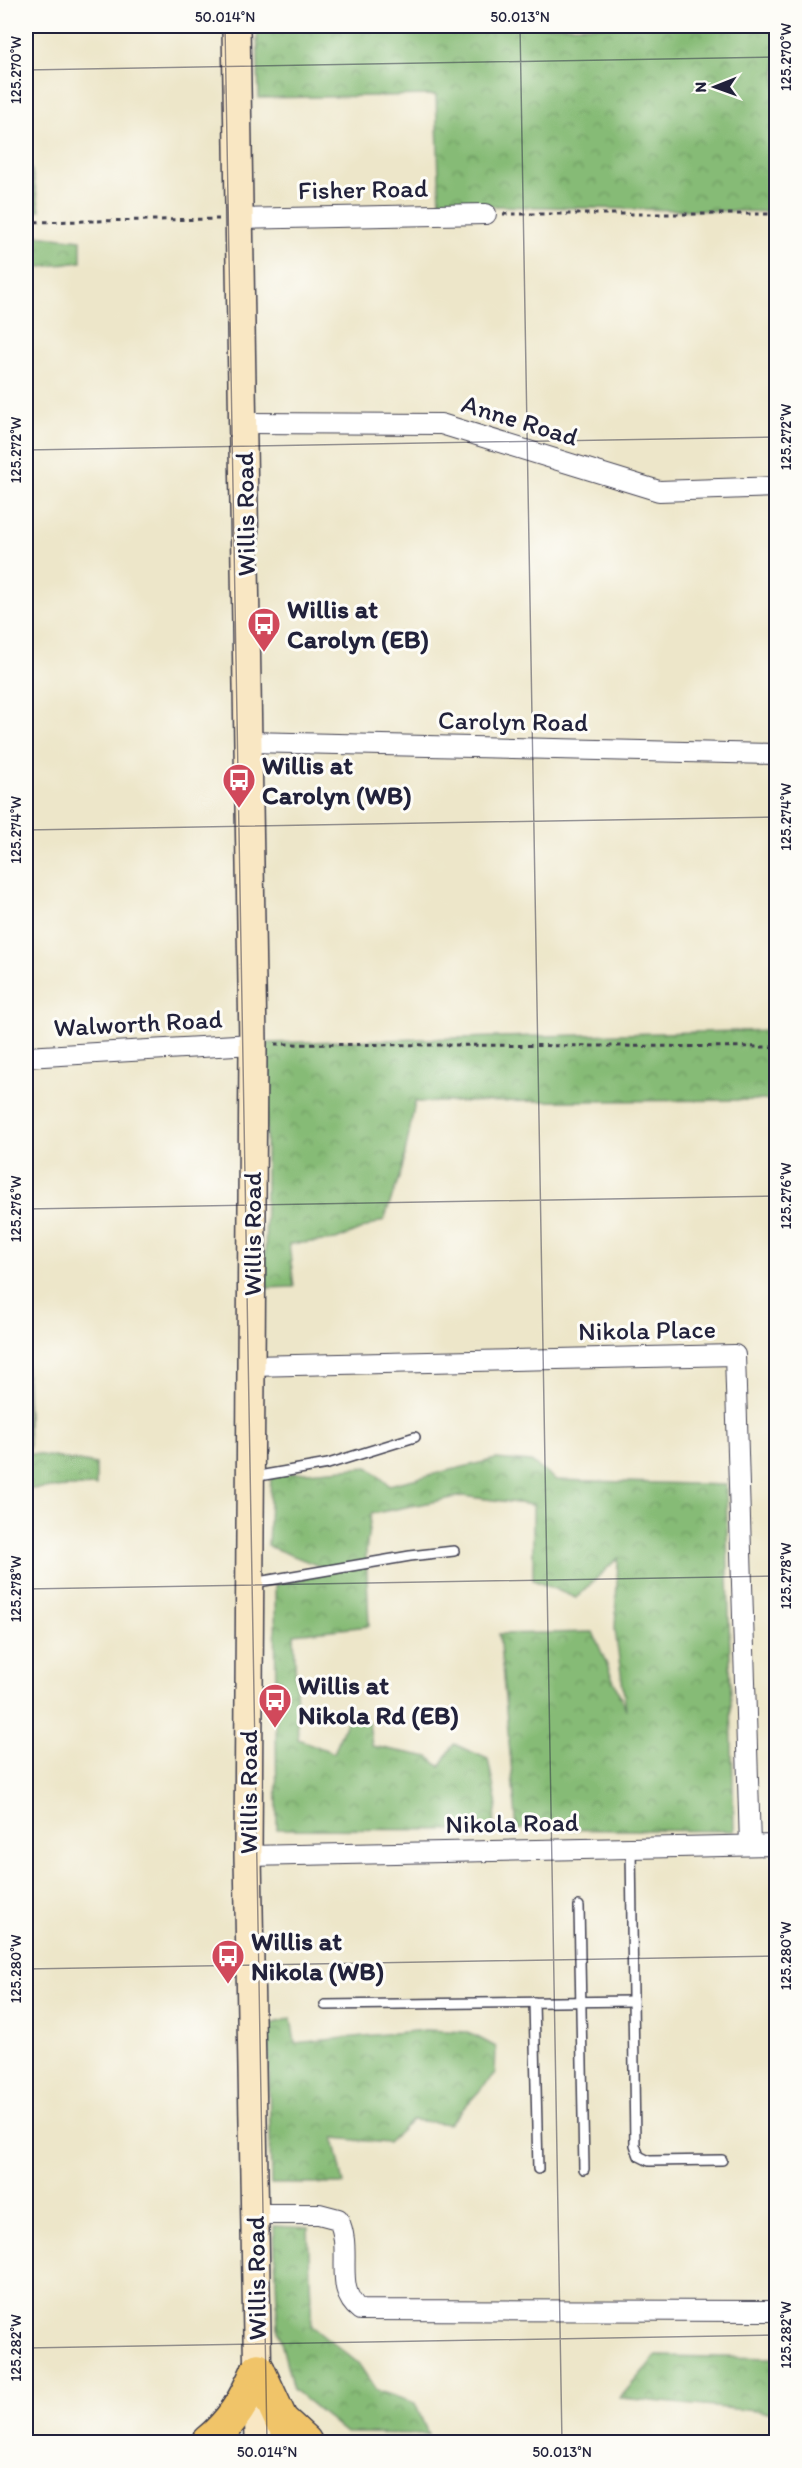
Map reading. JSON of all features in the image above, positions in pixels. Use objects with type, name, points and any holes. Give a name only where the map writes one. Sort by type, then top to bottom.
[{"type":"highway","points":[[208,2442],[234,2417],[244,2403],[258,2370]]},
{"type":"highway","points":[[258,2370],[281,2420],[305,2442]]},
{"type":"street","name":"Willis Road","points":[[236,26],[253,1044],[248,1856],[259,2442]]},
{"type":"street","name":"Fisher Road","points":[[240,219],[486,214]]},
{"type":"street","name":"Anne Road","points":[[243,423],[441,424],[659,491],[777,487]]},
{"type":"street","name":"Carolyn Road","points":[[248,742],[777,754]]},
{"type":"street","name":"Walworth Road","points":[[26,1057],[253,1044]]},
{"type":"street","name":"Nikola Place","points":[[251,1366],[735,1355],[750,1845]]},
{"type":"street","name":"Nikola Road","points":[[248,1856],[777,1845]]},
{"type":"street","points":[[255,2214],[319,2214],[338,2220],[345,2233],[345,2284],[349,2302],[360,2310],[777,2311]]},
{"type":"lane","points":[[250,1477],[328,1464],[415,1437]]},
{"type":"lane","points":[[249,1584],[410,1556],[454,1551]]},
{"type":"lane","points":[[631,1848],[635,2145],[639,2156],[649,2161],[722,2160]]},
{"type":"lane","points":[[579,1906],[579,2002],[584,2169]]},
{"type":"lane","points":[[325,2005],[633,2001]]},
{"type":"lane","points":[[534,2002],[538,2169]]},
{"type":"path","points":[[486,214],[777,214]]},
{"type":"path","points":[[26,222],[240,219]]},
{"type":"path","points":[[253,1044],[777,1047]]},
{"type":"green space","points":[[26,26],[32,26],[29,159],[40,210],[26,217]]},
{"type":"green space","points":[[257,26],[776,26],[776,212],[440,205],[436,95],[259,98]]},
{"type":"green space","points":[[26,234],[81,240],[81,262],[26,269]]},
{"type":"green space","points":[[776,1030],[776,1100],[415,1102],[402,1169],[384,1220],[336,1240],[289,1244],[294,1287],[265,1288],[267,1043]]},
{"type":"green space","points":[[26,1360],[29,1453],[96,1464],[96,1486],[26,1489]]},
{"type":"green space","points":[[496,1459],[531,1462],[556,1480],[726,1485],[734,1831],[517,1829],[499,1634],[593,1632],[626,1710],[615,1630],[618,1558],[576,1598],[533,1580],[533,1505],[462,1496],[371,1514],[366,1551],[369,1626],[294,1634],[298,1739],[334,1753],[348,1716],[369,1722],[372,1746],[429,1757],[440,1767],[454,1744],[488,1759],[497,1805],[492,1830],[277,1829],[275,1585],[332,1571],[268,1546],[271,1475],[368,1467],[389,1485]]},
{"type":"green space","points":[[291,2018],[295,2043],[425,2030],[468,2032],[496,2047],[495,2074],[449,2124],[412,2120],[388,2143],[334,2138],[344,2184],[271,2184],[268,2025]]},
{"type":"green space","points":[[274,2226],[308,2228],[312,2326],[358,2363],[376,2390],[415,2403],[428,2434],[346,2433],[293,2389],[278,2330]]},
{"type":"green space","points":[[656,2356],[776,2358],[776,2413],[620,2398]]},
{"type":"place","name":"Willis at Carolyn (EB)","points":[[264,653]]},
{"type":"place","name":"Willis at Carolyn (WB)","points":[[239,809]]},
{"type":"place","name":"Willis at Nikola Rd (EB)","points":[[275,1729]]},
{"type":"place","name":"Willis at Nikola (WB)","points":[[228,1985]]}]
